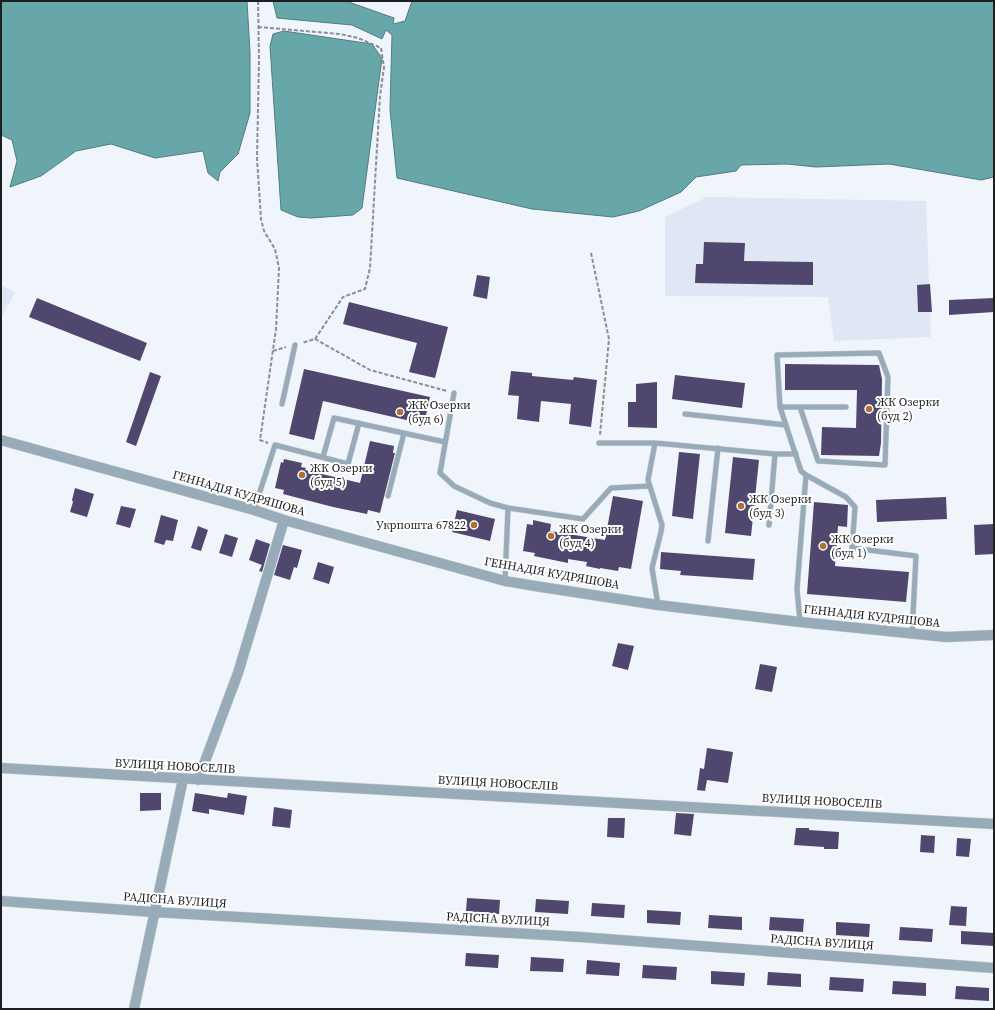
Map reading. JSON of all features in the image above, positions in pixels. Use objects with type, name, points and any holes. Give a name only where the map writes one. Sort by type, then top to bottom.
[{"type":"street","name":"ГЕННАДІЯ КУДРЯШОВА","points":[[1,440],[505,581],[658,605],[800,622],[946,637],[994,635]]},
{"type":"street","points":[[198,780],[238,673],[284,520]]},
{"type":"street","name":"ВУЛИЦЯ НОВОСЕЛІВ","points":[[1,768],[994,824]]},
{"type":"street","points":[[134,1009],[183,779]]},
{"type":"street","name":"РАДІСНА ВУЛИЦЯ","points":[[1,901],[154,912],[580,937],[994,968]]},
{"type":"lane","points":[[282,404],[295,345]]},
{"type":"lane","points":[[800,407],[818,461],[885,465],[888,377],[879,352],[777,355],[780,407],[801,471],[846,497],[855,507],[852,548],[916,556],[912,633]]},
{"type":"lane","points":[[454,393],[440,473],[454,486],[490,503],[508,508],[583,519],[611,488],[649,486]]},
{"type":"lane","points":[[780,407],[846,406]]},
{"type":"lane","points":[[685,414],[786,425]]},
{"type":"lane","points":[[323,457],[334,418],[445,442]]},
{"type":"lane","points":[[254,510],[275,445],[348,464],[359,423]]},
{"type":"lane","points":[[388,496],[404,433]]},
{"type":"lane","points":[[599,443],[655,443],[775,454],[796,454]]},
{"type":"lane","points":[[655,443],[648,480],[662,525],[652,568],[658,605]]},
{"type":"lane","points":[[708,541],[718,448]]},
{"type":"lane","points":[[769,524],[775,454]]},
{"type":"lane","points":[[800,622],[797,589],[806,475]]},
{"type":"lane","points":[[505,581],[508,508]]},
{"type":"path","points":[[258,1],[257,158],[261,220],[264,231],[275,249],[279,268],[276,329],[260,440],[275,445]]},
{"type":"path","points":[[258,27],[340,34],[358,38],[381,48],[384,67],[380,96],[370,268],[365,289],[343,297],[314,339],[273,351]]},
{"type":"path","points":[[591,253],[608,339],[599,443]]},
{"type":"path","points":[[314,339],[370,370],[454,393]]},
{"type":"shaded area","points":[[707,197],[926,201],[931,337],[834,341],[828,297],[665,296],[665,217]]},
{"type":"shaded area","points":[[1,285],[15,292],[1,318]]},
{"type":"water","points":[[1,1],[247,1],[250,52],[250,113],[238,154],[220,172],[218,181],[208,173],[203,151],[155,158],[111,144],[76,151],[41,176],[10,187],[17,161],[12,140],[1,135]]},
{"type":"water","points":[[273,1],[346,1],[394,18],[393,24],[405,21],[412,1],[994,1],[994,177],[981,180],[889,164],[816,167],[787,164],[741,165],[736,171],[696,177],[681,192],[639,211],[613,217],[532,209],[397,178],[390,110],[392,35],[386,30],[382,39],[352,25],[277,18]]},
{"type":"water","points":[[284,31],[372,44],[382,58],[362,208],[353,215],[311,218],[298,217],[281,210],[270,46],[273,34]]},
{"type":"building","points":[[704,242],[745,243],[744,261],[813,262],[813,285],[695,283],[696,264],[703,264]]},
{"type":"building","points":[[477,275],[490,277],[487,299],[473,296]]},
{"type":"building","points":[[930,284],[932,312],[918,312],[917,285]]},
{"type":"building","points":[[37,298],[147,343],[140,361],[29,317]]},
{"type":"building","points":[[994,298],[994,312],[949,315],[949,300]]},
{"type":"building","points":[[349,302],[448,327],[435,378],[409,372],[417,343],[343,324]]},
{"type":"building","name":"ЖК Озерки (буд 2)","points":[[785,364],[879,365],[882,379],[881,443],[879,456],[821,455],[822,427],[856,428],[857,390],[785,390]]},
{"type":"building","name":"ЖК Озерки (буд 6)","points":[[304,369],[430,397],[424,424],[323,401],[314,440],[289,434]]},
{"type":"building","points":[[511,371],[532,373],[532,376],[573,380],[574,377],[597,380],[591,427],[569,424],[571,404],[541,401],[539,422],[517,419],[519,396],[508,395]]},
{"type":"building","points":[[150,372],[161,376],[136,446],[126,442]]},
{"type":"building","points":[[675,375],[745,383],[742,408],[672,399]]},
{"type":"building","points":[[657,382],[657,428],[628,427],[628,402],[636,402],[636,384]]},
{"type":"building","name":"ЖК Озерки (буд 5)","points":[[370,441],[394,446],[393,453],[395,453],[380,513],[368,510],[367,514],[333,507],[283,494],[284,490],[275,488],[281,462],[283,463],[284,459],[302,463],[301,467],[306,468],[305,470],[360,483]]},
{"type":"building","points":[[679,452],[700,454],[693,519],[672,516]]},
{"type":"building","name":"ЖК Озерки (буд 3)","points":[[733,457],[759,460],[751,536],[725,533]]},
{"type":"building","points":[[75,488],[94,494],[87,517],[70,512]]},
{"type":"building","name":"ЖК Озерки (буд 4)","points":[[613,496],[643,501],[631,569],[619,567],[618,571],[600,569],[586,566],[587,562],[568,559],[568,563],[534,556],[535,553],[523,551],[527,524],[533,525],[533,520],[551,524],[550,531],[605,540]]},
{"type":"building","points":[[946,497],[947,519],[877,522],[876,500]]},
{"type":"building","name":"ЖК Озерки (буд 1)","points":[[814,502],[848,505],[847,527],[838,526],[835,566],[909,572],[906,602],[807,594]]},
{"type":"building","points":[[121,506],[136,509],[130,528],[116,524]]},
{"type":"building","name":"Укрпошта 67822","points":[[457,510],[495,519],[490,541],[452,532]]},
{"type":"building","points":[[161,515],[178,520],[173,541],[166,540],[164,545],[154,542]]},
{"type":"building","points":[[994,524],[994,554],[975,555],[974,525]]},
{"type":"building","points":[[198,526],[208,530],[201,551],[191,548]]},
{"type":"building","points":[[225,534],[238,538],[232,557],[219,553]]},
{"type":"building","points":[[256,539],[270,544],[262,572],[259,571],[262,565],[249,560]]},
{"type":"building","points":[[283,545],[302,550],[297,568],[294,567],[290,580],[274,575]]},
{"type":"building","points":[[661,552],[755,559],[753,580],[680,575],[681,571],[660,569]]},
{"type":"building","points":[[318,562],[334,567],[329,584],[313,579]]},
{"type":"building","points":[[618,643],[634,646],[628,670],[612,666]]},
{"type":"building","points":[[760,664],[777,667],[772,692],[755,689]]},
{"type":"building","points":[[707,748],[733,752],[728,783],[707,780],[705,791],[697,790],[700,768],[704,769]]},
{"type":"building","points":[[140,793],[161,793],[161,810],[140,811]]},
{"type":"building","points":[[195,793],[227,798],[228,793],[247,796],[244,815],[209,809],[209,814],[192,811]]},
{"type":"building","points":[[274,807],[292,810],[290,828],[272,826]]},
{"type":"building","points":[[676,813],[694,814],[691,836],[674,834]]},
{"type":"building","points":[[608,818],[625,818],[624,838],[607,837]]},
{"type":"building","points":[[796,828],[809,828],[809,830],[839,832],[838,849],[824,849],[824,847],[794,845]]},
{"type":"building","points":[[921,835],[935,836],[934,853],[920,852]]},
{"type":"building","points":[[957,838],[971,839],[969,857],[956,856]]},
{"type":"building","points":[[467,898],[500,900],[499,914],[466,911]]},
{"type":"building","points":[[536,899],[569,901],[568,914],[535,912]]},
{"type":"building","points":[[592,903],[625,905],[624,918],[591,916]]},
{"type":"building","points":[[951,906],[967,907],[966,926],[949,925]]},
{"type":"building","points":[[647,910],[681,912],[680,925],[647,923]]},
{"type":"building","points":[[709,915],[742,917],[742,930],[708,928]]},
{"type":"building","points":[[770,917],[804,919],[803,932],[769,930]]},
{"type":"building","points":[[836,922],[870,924],[869,937],[836,935]]},
{"type":"building","points":[[900,927],[933,929],[932,942],[899,940]]},
{"type":"building","points":[[961,931],[994,933],[994,946],[961,944]]},
{"type":"building","points":[[466,953],[499,955],[498,968],[465,966]]},
{"type":"building","points":[[531,957],[564,959],[563,972],[530,971]]},
{"type":"building","points":[[587,960],[620,963],[619,976],[586,974]]},
{"type":"building","points":[[643,965],[677,967],[676,980],[642,978]]},
{"type":"building","points":[[711,971],[745,973],[744,986],[711,984]]},
{"type":"building","points":[[768,972],[801,974],[801,987],[767,985]]},
{"type":"building","points":[[830,977],[864,979],[863,992],[829,990]]},
{"type":"building","points":[[893,981],[926,983],[926,996],[892,994]]},
{"type":"building","points":[[956,986],[989,988],[989,1001],[955,999]]},
{"type":"place","name":"ЖК Озерки (буд 2)","points":[[869,409]]},
{"type":"place","name":"ЖК Озерки (буд 6)","points":[[400,412]]},
{"type":"place","name":"ЖК Озерки (буд 5)","points":[[302,475]]},
{"type":"place","name":"ЖК Озерки (буд 3)","points":[[741,506]]},
{"type":"place","name":"Укрпошта 67822","points":[[474,525]]},
{"type":"place","name":"ЖК Озерки (буд 4)","points":[[551,536]]},
{"type":"place","name":"ЖК Озерки (буд 1)","points":[[823,546]]}]
